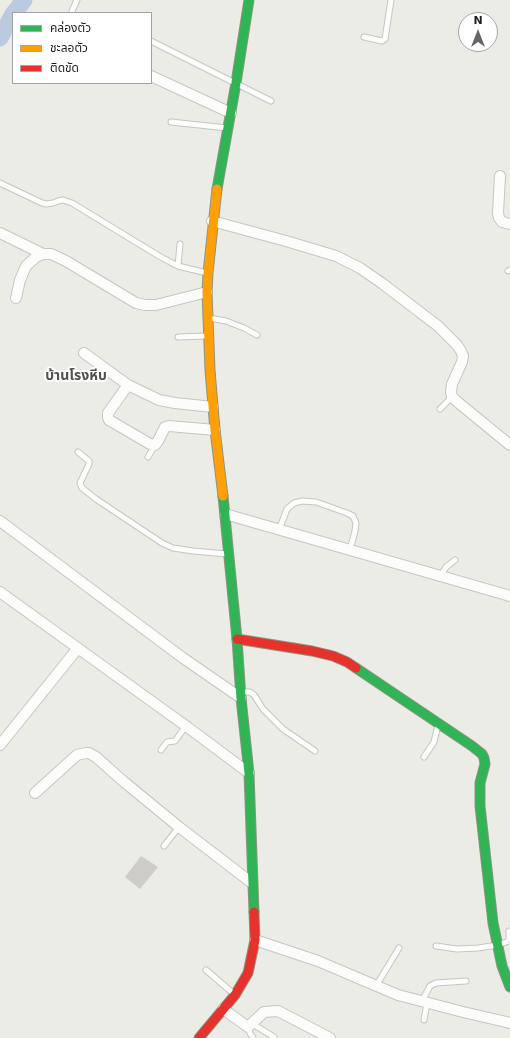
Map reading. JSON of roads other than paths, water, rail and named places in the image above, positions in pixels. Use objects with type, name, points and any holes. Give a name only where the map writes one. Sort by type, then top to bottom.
[{"type":"street","points":[[199,1038],[235,995],[248,973],[255,940],[249,773],[225,514],[213,408],[208,336],[207,292],[212,221],[217,185],[231,113],[249,0]]},
{"type":"street","points":[[152,76],[231,113]]},
{"type":"street","points":[[500,176],[499,218],[502,222],[510,224]]},
{"type":"street","points":[[212,221],[336,256],[360,268],[383,284],[438,326],[457,345],[463,356],[462,362],[452,384],[452,397],[510,445]]},
{"type":"street","points":[[0,232],[43,254]]},
{"type":"street","points":[[16,298],[20,280],[26,266],[36,257],[43,254],[51,254],[66,261],[136,303],[156,305],[207,292]]},
{"type":"street","points":[[84,353],[128,385],[159,400],[213,408]]},
{"type":"street","points":[[128,385],[108,413],[109,420],[150,444],[155,445],[165,427],[169,426],[215,430]]},
{"type":"street","points":[[225,514],[510,596]]},
{"type":"street","points":[[0,521],[183,658],[241,695]]},
{"type":"street","points":[[0,592],[249,773]]},
{"type":"street","points":[[237,639],[312,651],[333,656],[347,662],[482,754],[485,764],[480,782],[480,806],[492,916],[502,966],[510,988]]},
{"type":"street","points":[[0,745],[78,648]]},
{"type":"street","points":[[35,793],[77,755],[89,753],[96,757],[179,827],[252,883]]},
{"type":"street","points":[[255,940],[318,961],[398,995],[510,1023]]},
{"type":"street","points":[[223,1009],[250,1025],[264,1012],[278,1011],[330,1038]]},
{"type":"lane","points":[[72,11],[76,0]]},
{"type":"lane","points":[[364,37],[382,41],[385,39],[391,0]]},
{"type":"lane","points":[[152,41],[271,101]]},
{"type":"lane","points":[[171,122],[228,128]]},
{"type":"lane","points":[[0,183],[42,203],[54,203],[63,200],[72,203],[178,266],[208,273]]},
{"type":"lane","points":[[178,266],[180,244]]},
{"type":"lane","points":[[208,317],[226,321],[257,335]]},
{"type":"lane","points":[[178,338],[208,336]]},
{"type":"lane","points":[[440,410],[452,397]]},
{"type":"lane","points":[[148,457],[155,445]]},
{"type":"lane","points":[[78,452],[89,461],[80,483],[82,488],[103,504],[162,543],[173,548],[228,554]]},
{"type":"lane","points":[[279,530],[287,509],[294,503],[302,501],[316,502],[353,516],[356,523],[356,531],[350,550]]},
{"type":"lane","points":[[440,577],[446,567],[454,560]]},
{"type":"lane","points":[[241,695],[250,692],[254,695],[263,709],[283,729],[315,751]]},
{"type":"lane","points":[[424,757],[434,742],[438,724]]},
{"type":"lane","points":[[161,750],[167,742],[175,741],[186,726]]},
{"type":"lane","points":[[164,846],[179,827]]},
{"type":"lane","points":[[436,946],[458,949],[498,945],[509,941],[509,931]]},
{"type":"lane","points":[[376,986],[399,948]]},
{"type":"lane","points":[[206,970],[235,995]]},
{"type":"lane","points":[[424,1020],[425,1002],[430,986],[436,983],[466,981]]},
{"type":"lane","points":[[253,1038],[250,1033],[250,1025],[274,1037]]},
{"type":"waterway","points":[[15,12],[24,0]]},
{"type":"waterway","points":[[0,38],[12,16]]},
{"type":"district","name":"บ้านโรงหีบ","points":[[76,376]]}]
